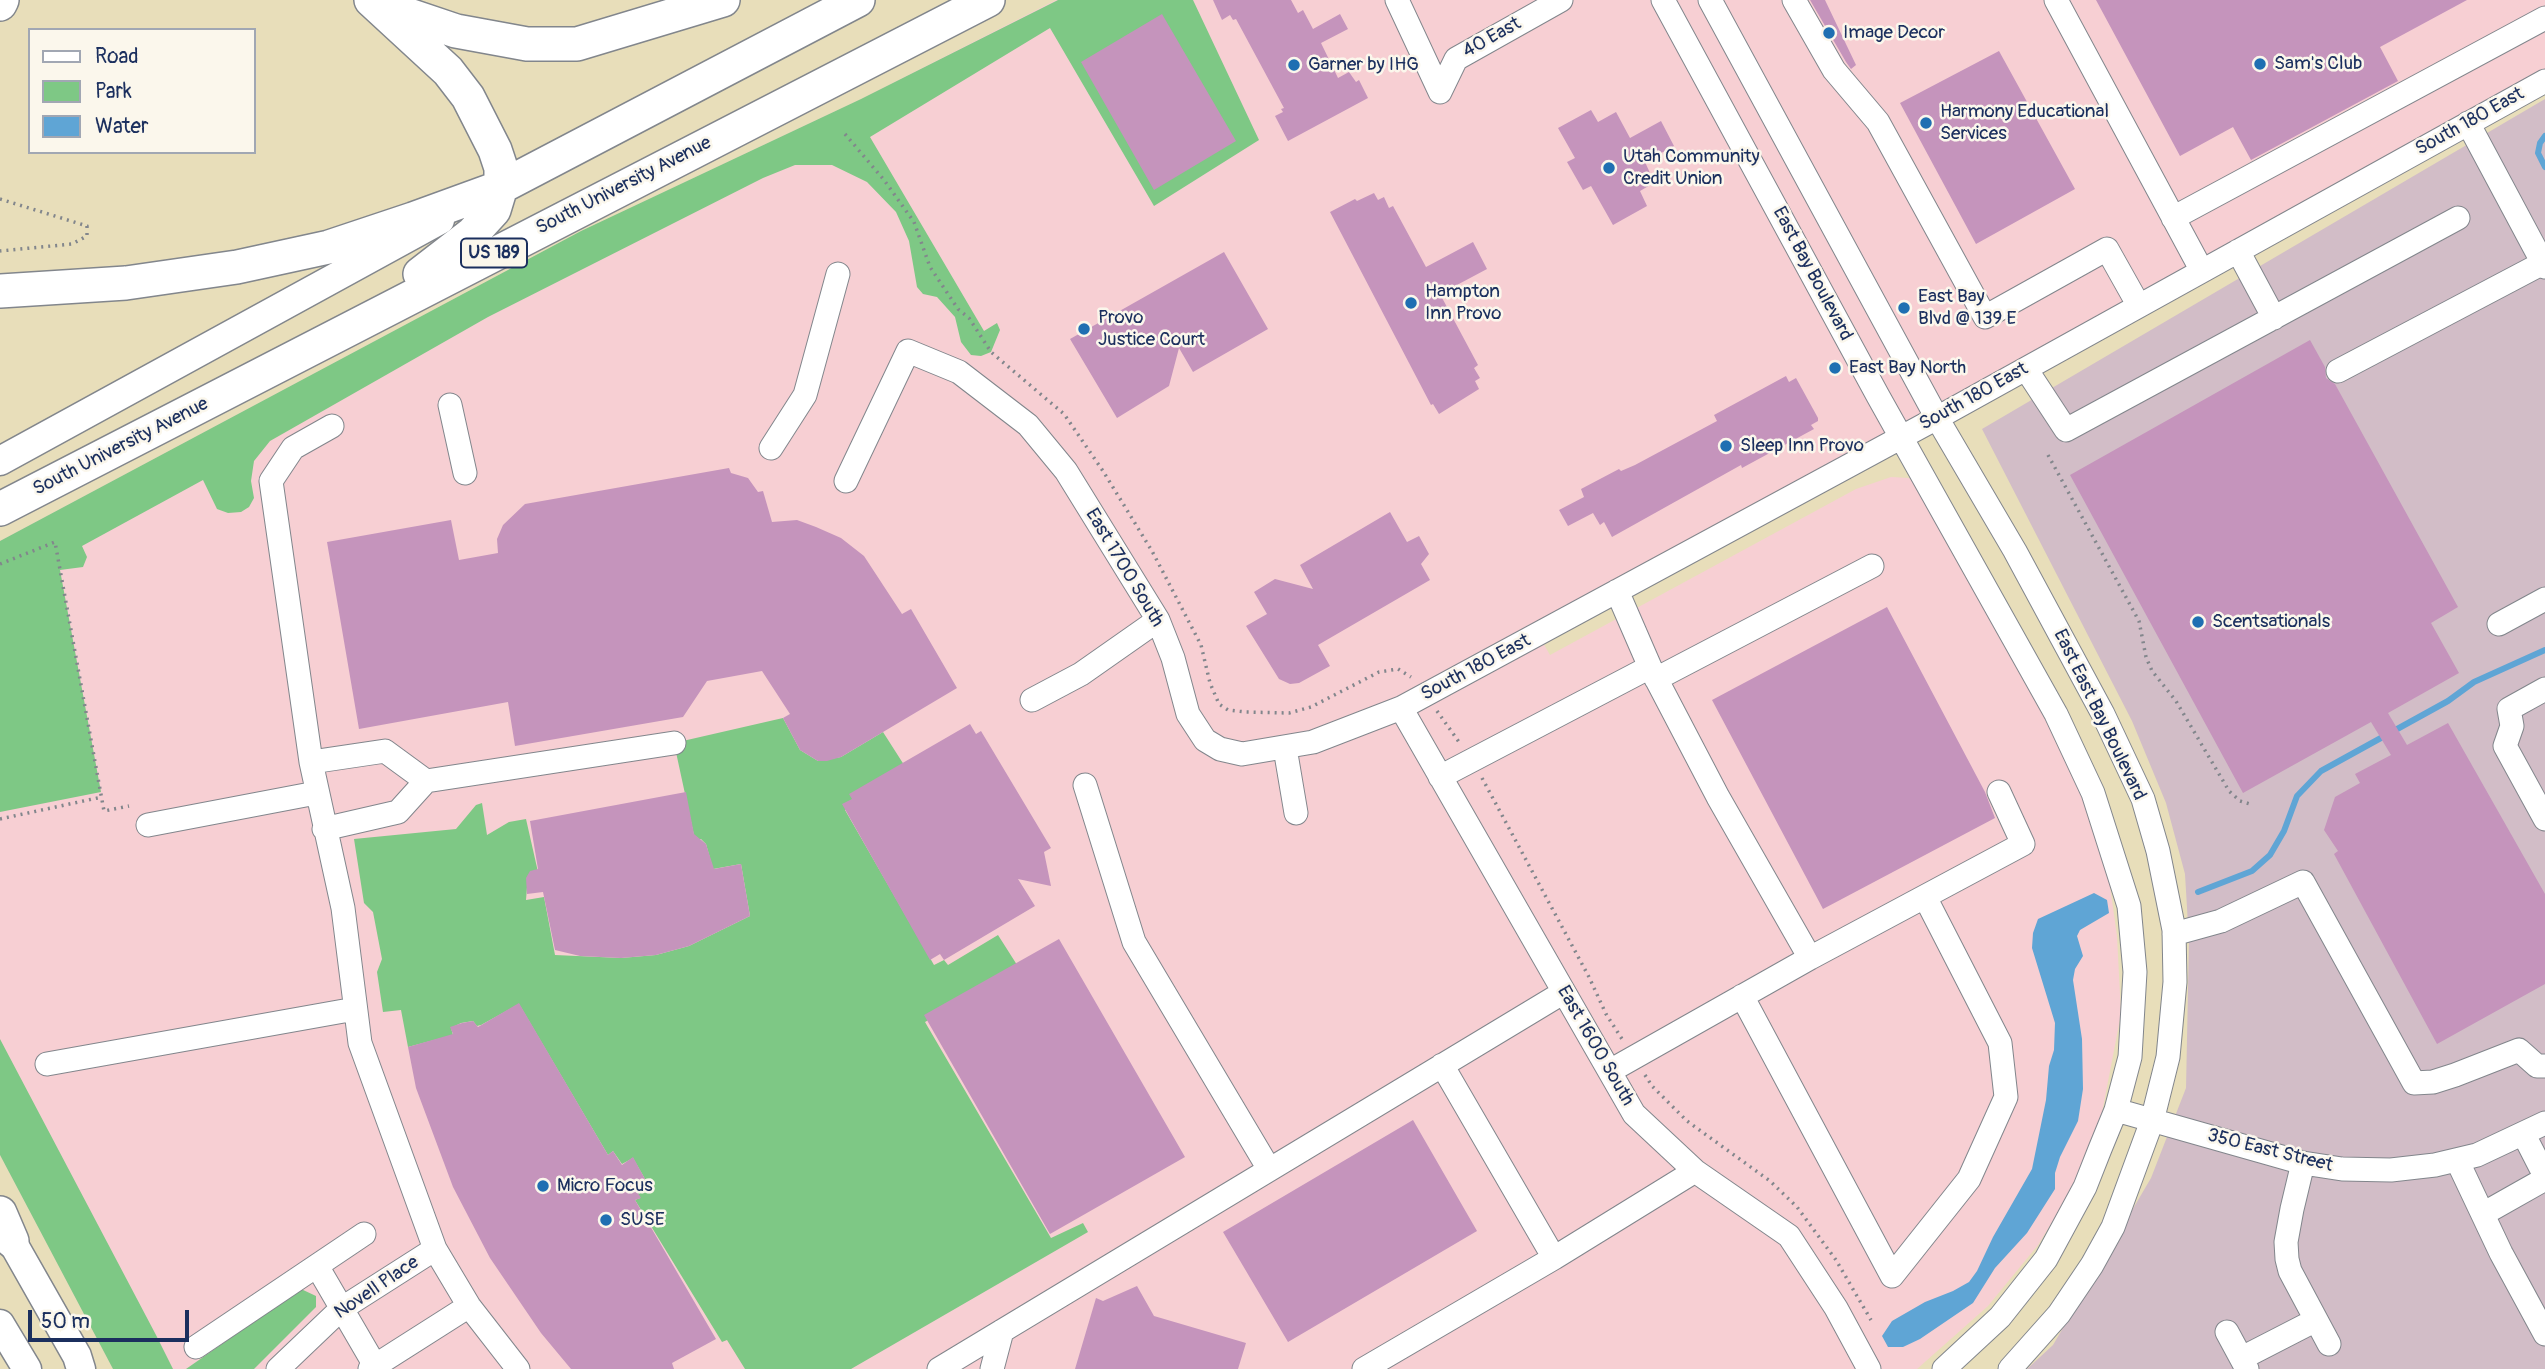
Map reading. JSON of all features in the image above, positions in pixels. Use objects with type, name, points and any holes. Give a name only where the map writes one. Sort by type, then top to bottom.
[{"type":"highway","points":[[371,0],[412,18],[456,31],[527,44],[577,44],[723,0]]},
{"type":"highway","points":[[352,327],[473,233],[494,210],[501,187],[501,168],[495,150],[468,97],[440,63],[371,0]]},
{"type":"highway","points":[[0,290],[126,283],[237,267],[329,247],[501,187],[858,0]]},
{"type":"highway","name":"South University Avenue","points":[[0,509],[988,0]]},
{"type":"main road","points":[[0,461],[501,187]]},
{"type":"main road","points":[[4,1225],[77,1356],[81,1369]]},
{"type":"main road","points":[[0,1324],[27,1369]]},
{"type":"street","name":"40 East","points":[[1404,2],[1440,92],[1456,59],[1561,0]]},
{"type":"street","name":"East Bay Boulevard","points":[[1663,0],[1902,436]]},
{"type":"street","points":[[1710,0],[1937,418]]},
{"type":"street","points":[[1794,0],[1833,70],[1878,122],[1985,317],[2107,249],[2139,306]]},
{"type":"street","points":[[2056,0],[2202,271]]},
{"type":"street","points":[[2173,218],[2545,18]]},
{"type":"street","name":"South 180 East","points":[[1401,708],[1937,418],[2545,80]]},
{"type":"street","points":[[2338,371],[2544,265],[2468,123]]},
{"type":"street","points":[[2026,369],[2066,430],[2458,218]]},
{"type":"street","points":[[2238,251],[2274,318]]},
{"type":"street","points":[[771,448],[805,395],[838,274]]},
{"type":"street","name":"East 1700 South","points":[[846,481],[908,351],[959,372],[1028,425],[1066,471],[1158,620],[1173,658],[1188,714],[1205,740],[1220,749],[1242,754],[1284,748],[1313,742],[1401,708]]},
{"type":"street","points":[[450,405],[465,473]]},
{"type":"street","name":"East East Bay Boulevard","points":[[1937,418],[2015,551],[2103,713],[2143,799],[2158,850],[2174,934],[2175,982],[2168,1057],[2152,1121]]},
{"type":"street","points":[[332,426],[293,449],[271,481],[311,762],[343,908],[360,1043],[435,1249]]},
{"type":"street","name":"East East Bay Boulevard","points":[[1902,436],[2056,714],[2093,793],[2129,906],[2133,959],[2130,1057],[2116,1110]]},
{"type":"street","points":[[1440,777],[1872,566]]},
{"type":"street","points":[[1617,591],[1653,673],[1718,797],[1810,958]]},
{"type":"street","points":[[2499,624],[2545,599]]},
{"type":"street","points":[[1032,700],[1081,674],[1158,620]]},
{"type":"street","points":[[2545,689],[2509,709],[2512,726],[2505,746],[2545,819]]},
{"type":"street","name":"East 1600 South","points":[[1401,708],[1634,1114],[1695,1171],[1788,1236],[1836,1308],[1869,1369]]},
{"type":"street","points":[[324,829],[398,812],[426,781],[674,743]]},
{"type":"street","points":[[1284,748],[1296,813]]},
{"type":"street","points":[[311,762],[385,751],[426,781]]},
{"type":"street","points":[[1085,785],[1134,942],[1269,1169]]},
{"type":"street","points":[[1609,1071],[1810,958],[2024,844],[1999,792]]},
{"type":"street","points":[[148,825],[316,793]]},
{"type":"street","points":[[2174,934],[2221,920],[2303,882],[2414,1083],[2434,1082],[2519,1050],[2537,1066],[2545,1066]]},
{"type":"street","points":[[1742,996],[1892,1276],[1969,1179],[2006,1097],[2000,1042],[1925,897]]},
{"type":"street","points":[[939,1369],[1564,992]]},
{"type":"street","points":[[47,1064],[355,1009]]},
{"type":"street","points":[[1442,1065],[1554,1258]]},
{"type":"street","points":[[1944,1369],[2000,1317],[2046,1259],[2085,1187],[2116,1110]]},
{"type":"street","name":"350 East Street","points":[[2116,1110],[2303,1163],[2342,1169],[2391,1170],[2435,1165],[2477,1155],[2545,1123]]},
{"type":"street","points":[[2010,1369],[2060,1314],[2092,1265],[2113,1227],[2152,1121]]},
{"type":"street","points":[[2483,1214],[2545,1178],[2524,1135]]},
{"type":"street","points":[[2457,1160],[2545,1334]]},
{"type":"street","points":[[2303,1163],[2286,1242],[2287,1259],[2290,1271],[2329,1344]]},
{"type":"street","points":[[1364,1369],[1554,1258],[1695,1171]]},
{"type":"street","points":[[196,1347],[364,1234]]},
{"type":"street","name":"Novell Place","points":[[278,1369],[341,1309],[435,1249],[469,1306],[518,1369]]},
{"type":"street","points":[[317,1266],[374,1368],[469,1306]]},
{"type":"street","points":[[2227,1332],[2245,1364],[2316,1320]]},
{"type":"street","points":[[992,1369],[1002,1331]]},
{"type":"path","points":[[0,199],[87,226],[88,236],[72,244],[0,251]]},
{"type":"path","points":[[2048,455],[2139,621],[2146,657],[2152,671],[2176,701],[2229,790],[2240,801],[2250,804]]},
{"type":"path","points":[[0,564],[55,542],[104,811],[129,806]]},
{"type":"path","points":[[0,818],[102,797]]},
{"type":"shaded area","points":[[1056,0],[2545,0],[2545,81],[1538,634],[1550,655],[1856,489],[1891,477],[1909,478],[1927,496],[2082,780],[2105,851],[2117,936],[2121,1014],[2099,1128],[2067,1198],[2038,1245],[1988,1306],[1917,1369],[113,1369],[0,1155],[0,541],[581,231],[861,99]]},
{"type":"shaded area","points":[[2545,99],[2545,1369],[2027,1369],[2053,1345],[2151,1178],[2186,1088],[2189,941],[2185,874],[2166,803],[2132,721],[1982,429]]},
{"type":"green space","points":[[1058,0],[1193,0],[1259,140],[1154,206],[1050,28],[870,137],[984,331],[997,323],[1000,330],[991,352],[981,356],[971,355],[961,342],[955,317],[937,297],[923,294],[917,287],[909,241],[896,212],[867,182],[832,165],[795,165],[763,178],[488,317],[270,441],[254,461],[251,481],[254,498],[249,507],[241,512],[228,513],[217,509],[203,480],[82,546],[87,557],[83,567],[60,570],[101,792],[0,812],[0,541],[581,231],[861,99]]},
{"type":"green space","points":[[783,718],[800,750],[818,761],[841,757],[883,732],[906,768],[845,810],[934,965],[944,960],[948,965],[998,935],[1019,968],[925,1022],[1051,1238],[1083,1223],[1088,1232],[851,1369],[745,1369],[727,1340],[722,1342],[635,1200],[640,1198],[633,1185],[645,1179],[633,1158],[622,1164],[613,1151],[608,1155],[519,1004],[481,1025],[477,1026],[473,1021],[461,1023],[451,1028],[453,1035],[408,1047],[401,1010],[383,1012],[377,972],[382,959],[373,912],[364,903],[354,839],[456,829],[476,805],[482,803],[487,835],[509,822],[526,819],[538,872],[528,875],[526,900],[544,897],[555,955],[621,958],[656,955],[689,946],[750,916],[741,864],[713,869],[706,844],[701,839],[695,840],[674,743]]},
{"type":"green space","points":[[0,1039],[173,1369],[113,1369],[0,1155]]},
{"type":"green space","points":[[301,1289],[316,1296],[316,1307],[254,1369],[186,1369]]},
{"type":"water","points":[[2094,893],[2107,900],[2109,913],[2080,930],[2077,936],[2083,956],[2075,969],[2073,980],[2082,1039],[2083,1089],[2078,1121],[2055,1173],[2055,1189],[2027,1233],[1995,1268],[1973,1303],[1920,1339],[1903,1347],[1888,1347],[1882,1336],[1892,1321],[1969,1282],[2032,1169],[2054,1050],[2055,1023],[2032,948],[2033,933],[2038,919]]},
{"type":"building","name":"Garner by IHG","points":[[1213,0],[1291,0],[1298,13],[1303,10],[1313,29],[1340,14],[1348,29],[1321,43],[1338,78],[1349,72],[1356,82],[1359,80],[1368,98],[1288,141],[1275,116],[1283,112],[1281,109],[1284,108],[1236,19],[1233,20],[1230,15],[1222,20]]},
{"type":"building","points":[[1810,0],[1825,0],[1856,65],[1851,69],[1846,62]]},
{"type":"building","name":"Sam's Club","points":[[2096,0],[2467,0],[2380,47],[2398,81],[2251,160],[2233,127],[2180,156]]},
{"type":"building","points":[[1162,14],[1236,141],[1154,190],[1081,62]]},
{"type":"building","points":[[1999,51],[2075,189],[1976,244],[1900,103]]},
{"type":"building","name":"Utah Community Credit Union","points":[[1591,110],[1598,122],[1616,112],[1630,138],[1661,121],[1674,146],[1645,162],[1652,184],[1640,191],[1647,206],[1613,225],[1591,186],[1583,190],[1567,162],[1575,158],[1558,128]]},
{"type":"building","name":"Hampton Inn Provo","points":[[1374,193],[1378,200],[1384,197],[1389,208],[1393,206],[1426,267],[1473,242],[1487,269],[1440,294],[1478,365],[1474,368],[1480,378],[1475,381],[1479,389],[1439,414],[1433,404],[1431,405],[1330,212]]},
{"type":"building","points":[[1224,252],[1268,329],[1193,372],[1179,348],[1169,386],[1117,418],[1070,339]]},
{"type":"building","points":[[2310,340],[2325,367],[2326,378],[2335,384],[2458,607],[2431,623],[2459,673],[2388,713],[2407,745],[2448,723],[2545,894],[2545,984],[2437,1044],[2334,854],[2338,851],[2324,830],[2335,797],[2360,783],[2355,774],[2391,755],[2371,722],[2243,793],[2070,475]]},
{"type":"building","name":"Sleep Inn Provo","points":[[1786,376],[1789,382],[1796,378],[1818,418],[1818,421],[1811,425],[1814,429],[1742,468],[1741,465],[1612,537],[1604,522],[1600,525],[1593,513],[1568,526],[1559,510],[1584,497],[1581,489],[1619,469],[1621,471],[1635,465],[1717,421],[1714,415]]},
{"type":"building","points":[[729,468],[731,473],[748,478],[758,492],[763,491],[772,522],[797,520],[816,527],[841,538],[864,556],[902,614],[911,609],[957,688],[841,757],[827,761],[818,761],[800,750],[783,718],[790,714],[762,671],[707,681],[683,717],[515,746],[508,702],[359,729],[327,542],[451,520],[459,560],[498,553],[497,539],[503,525],[525,504]]},
{"type":"building","points":[[1390,512],[1407,542],[1419,536],[1429,554],[1421,564],[1430,580],[1318,645],[1330,666],[1299,683],[1290,684],[1279,679],[1246,626],[1267,614],[1254,592],[1275,579],[1313,589],[1300,565]]},
{"type":"building","points":[[1887,607],[1985,792],[1995,818],[1823,909],[1712,700]]},
{"type":"building","points":[[970,724],[976,734],[981,731],[1051,848],[1044,852],[1051,886],[1018,879],[1035,906],[944,960],[940,954],[930,960],[842,804],[852,799],[849,794]]},
{"type":"building","points":[[686,792],[694,834],[706,844],[714,869],[741,864],[750,916],[689,946],[656,955],[621,958],[580,956],[555,950],[543,892],[527,894],[526,878],[530,871],[538,869],[530,821]]},
{"type":"building","points":[[1059,939],[1185,1157],[1050,1234],[924,1015]]},
{"type":"building","name":"Micro Focus","points":[[519,1003],[608,1155],[613,1151],[622,1165],[633,1157],[645,1179],[633,1185],[641,1198],[635,1200],[716,1339],[672,1363],[674,1369],[571,1369],[541,1333],[490,1258],[453,1187],[416,1088],[408,1047],[453,1034],[450,1027],[462,1023],[473,1021],[478,1027]]},
{"type":"building","points":[[1413,1120],[1477,1231],[1288,1342],[1223,1232]]},
{"type":"building","points":[[1137,1286],[1154,1316],[1246,1343],[1238,1369],[1075,1369],[1096,1298],[1103,1301]]},
{"type":"waterway","points":[[2545,136],[2538,153],[2545,167]]},
{"type":"waterway","points":[[2198,892],[2252,871],[2270,855],[2284,831],[2297,796],[2321,771],[2448,701],[2474,682],[2545,650]]},
{"type":"place","name":"Image Decor","points":[[1829,33]]},
{"type":"place","name":"Sam's Club","points":[[2260,64]]},
{"type":"place","name":"Garner by IHG","points":[[1294,65]]},
{"type":"place","name":"Harmony Educational Services","points":[[1926,123]]},
{"type":"place","name":"Utah Community Credit Union","points":[[1609,168]]},
{"type":"place","name":"Hampton Inn Provo","points":[[1411,303]]},
{"type":"place","name":"East Bay Blvd @ 139 E","points":[[1904,308]]},
{"type":"place","name":"Provo Justice Court","points":[[1084,329]]},
{"type":"place","name":"East Bay North","points":[[1835,368]]},
{"type":"place","name":"Sleep Inn Provo","points":[[1726,446]]},
{"type":"place","name":"Scentsationals","points":[[2198,622]]},
{"type":"place","name":"Micro Focus","points":[[543,1186]]},
{"type":"place","name":"SUSE","points":[[606,1220]]}]
